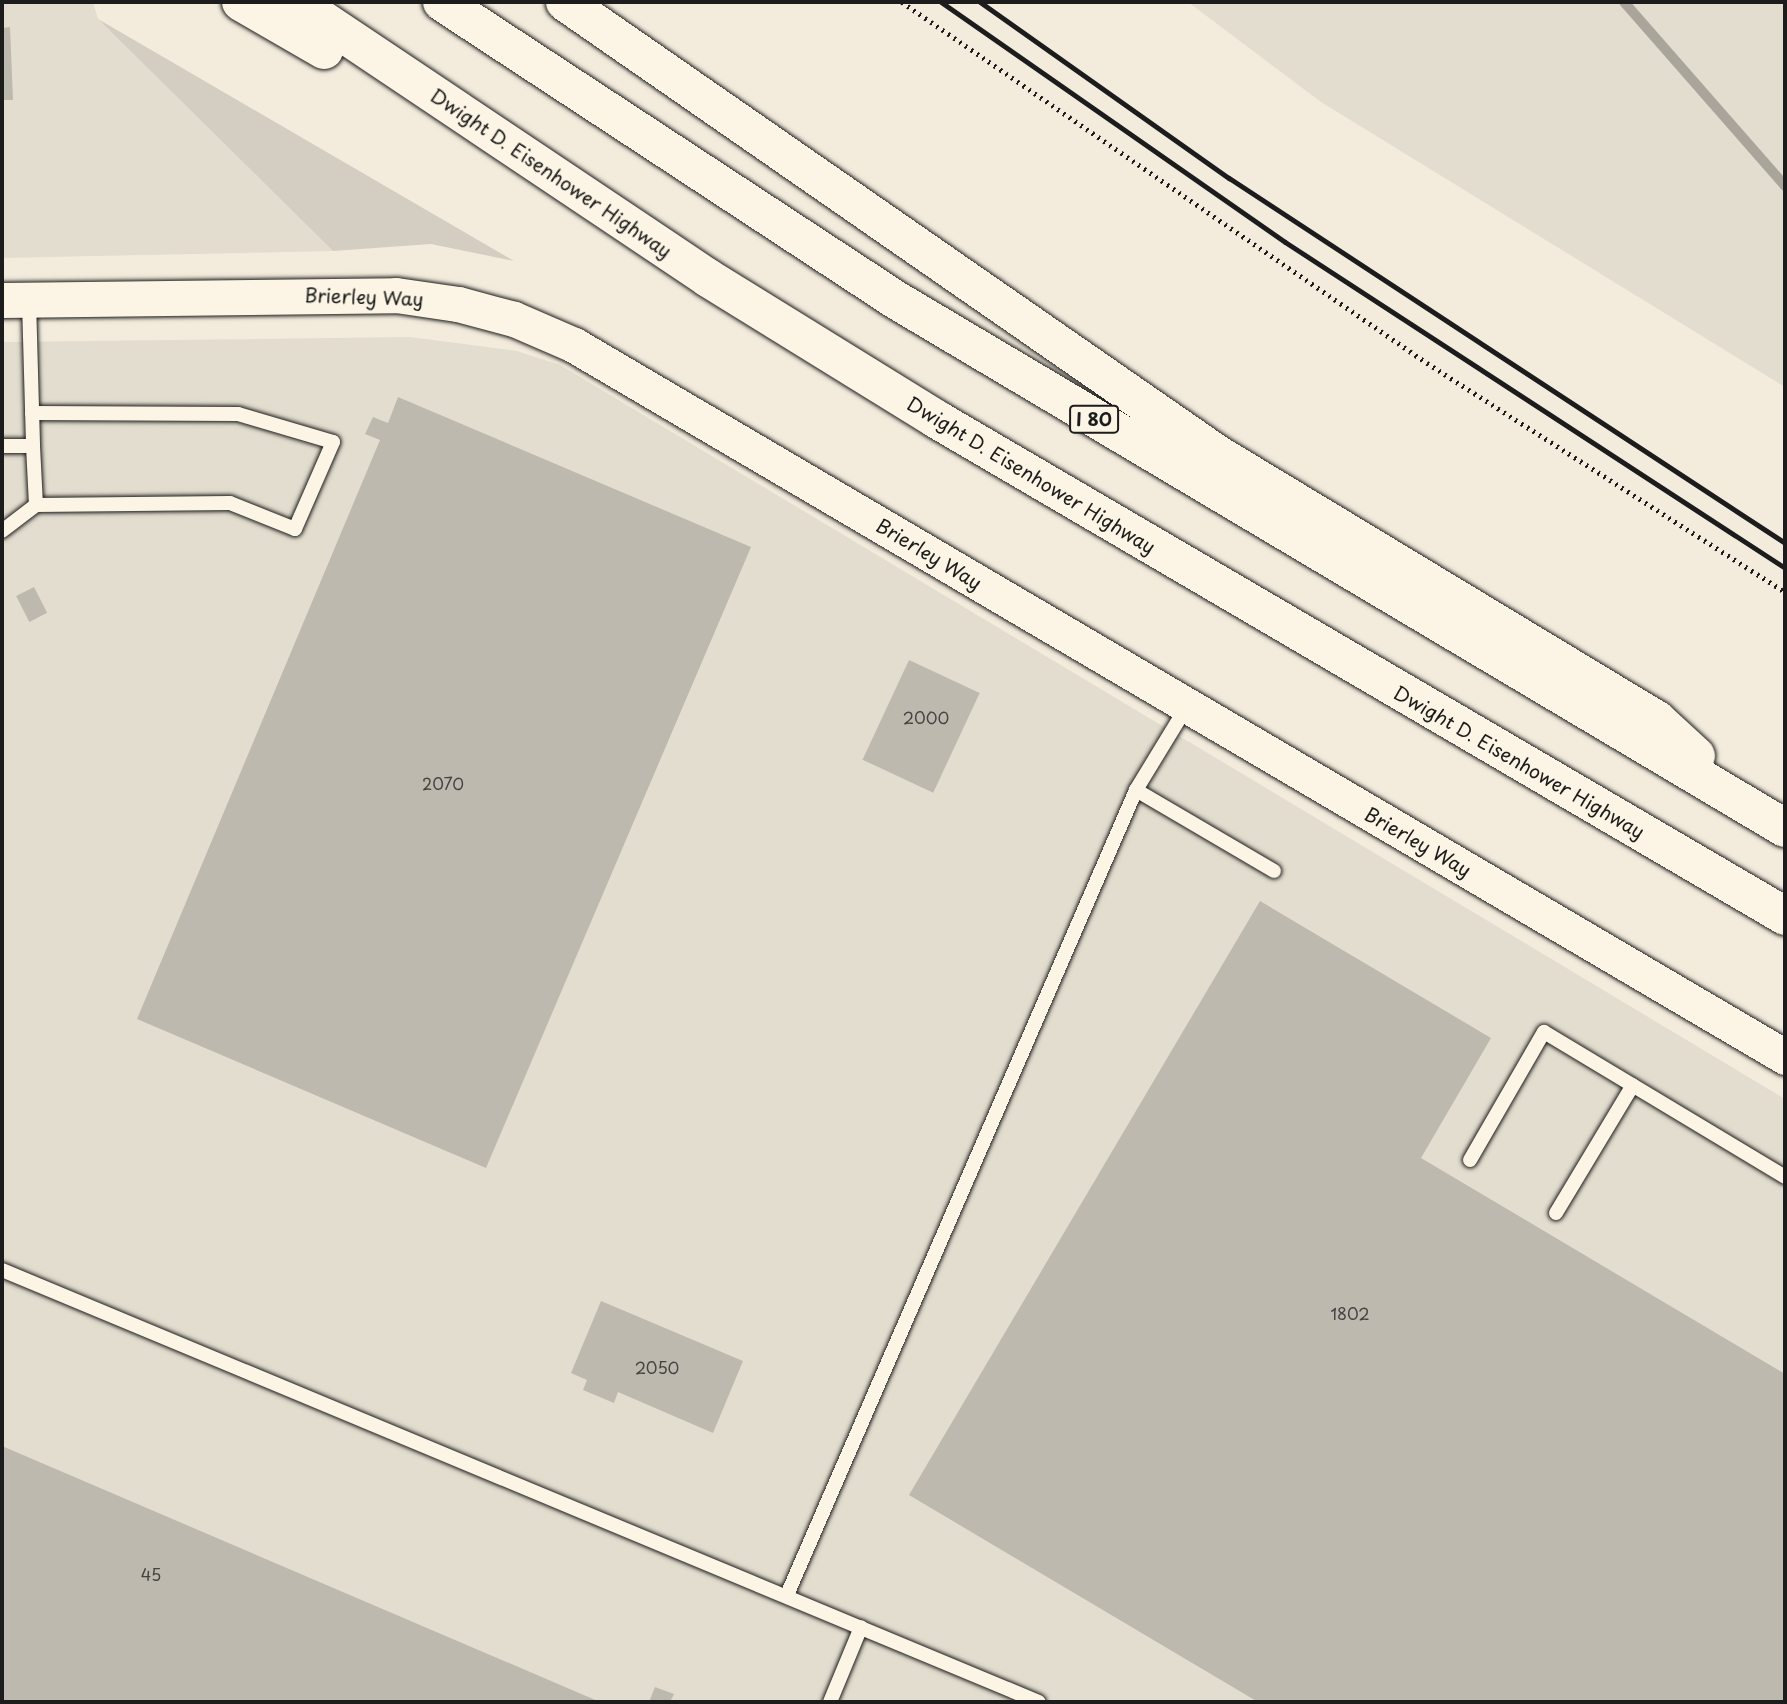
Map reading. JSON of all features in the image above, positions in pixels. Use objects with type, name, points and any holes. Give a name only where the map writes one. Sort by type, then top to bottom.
[{"type":"highway","points":[[241,2],[412,104],[806,362],[936,419]]},
{"type":"highway","name":"Dwight D. Eisenhower Highway","points":[[296,2],[708,278],[936,419],[1785,916]]},
{"type":"highway","name":"I 80","points":[[442,2],[896,300],[1773,821]]},
{"type":"highway","points":[[565,2],[1217,454],[1657,720],[1773,821]]},
{"type":"street","name":"Brierley Way","points":[[15,299],[396,295],[458,304],[513,319],[574,345],[1785,1058]]},
{"type":"lane","points":[[15,299],[32,413],[36,505]]},
{"type":"lane","points":[[2,531],[36,505],[230,503],[295,529],[333,442],[238,414],[32,413]]},
{"type":"lane","points":[[2,446],[33,446]]},
{"type":"lane","points":[[787,1595],[1136,790],[1187,706]]},
{"type":"lane","points":[[1136,790],[1274,871]]},
{"type":"lane","points":[[1470,1160],[1544,1032],[1785,1177]]},
{"type":"lane","points":[[1556,1213],[1633,1085]]},
{"type":"lane","points":[[2,1270],[1039,1702]]},
{"type":"lane","points":[[830,1702],[861,1627]]},
{"type":"path","points":[[902,2],[1427,363],[1785,592]]},
{"type":"shaded area","points":[[2,2],[93,2],[98,19],[333,251],[2,258]]},
{"type":"shaded area","points":[[1188,2],[1785,2],[1785,387],[1321,102]]},
{"type":"shaded area","points":[[98,19],[514,261],[431,244],[333,251]]},
{"type":"shaded area","points":[[410,337],[517,351],[560,365],[1785,1099],[1785,1702],[2,1702],[2,342]]},
{"type":"building","points":[[10,27],[13,100],[2,100],[2,28]]},
{"type":"building","points":[[398,397],[751,547],[486,1168],[137,1019],[380,440],[365,434],[373,417],[388,423]]},
{"type":"building","points":[[34,587],[47,613],[29,622],[16,596]]},
{"type":"building","points":[[909,660],[980,693],[933,793],[863,760]]},
{"type":"building","points":[[1260,901],[1491,1038],[1421,1158],[1785,1374],[1785,1702],[1258,1702],[909,1495]]},
{"type":"building","points":[[601,1301],[743,1361],[713,1433],[618,1392],[614,1403],[583,1390],[587,1380],[571,1373]]},
{"type":"building","points":[[2,1446],[600,1702],[2,1702]]},
{"type":"building","points":[[655,1687],[674,1694],[670,1702],[649,1702]]},
{"type":"waterway","points":[[1624,2],[1785,186]]},
{"type":"railway","points":[[941,2],[1285,242],[1785,568]]},
{"type":"railway","points":[[980,2],[1229,178],[1785,543]]}]
